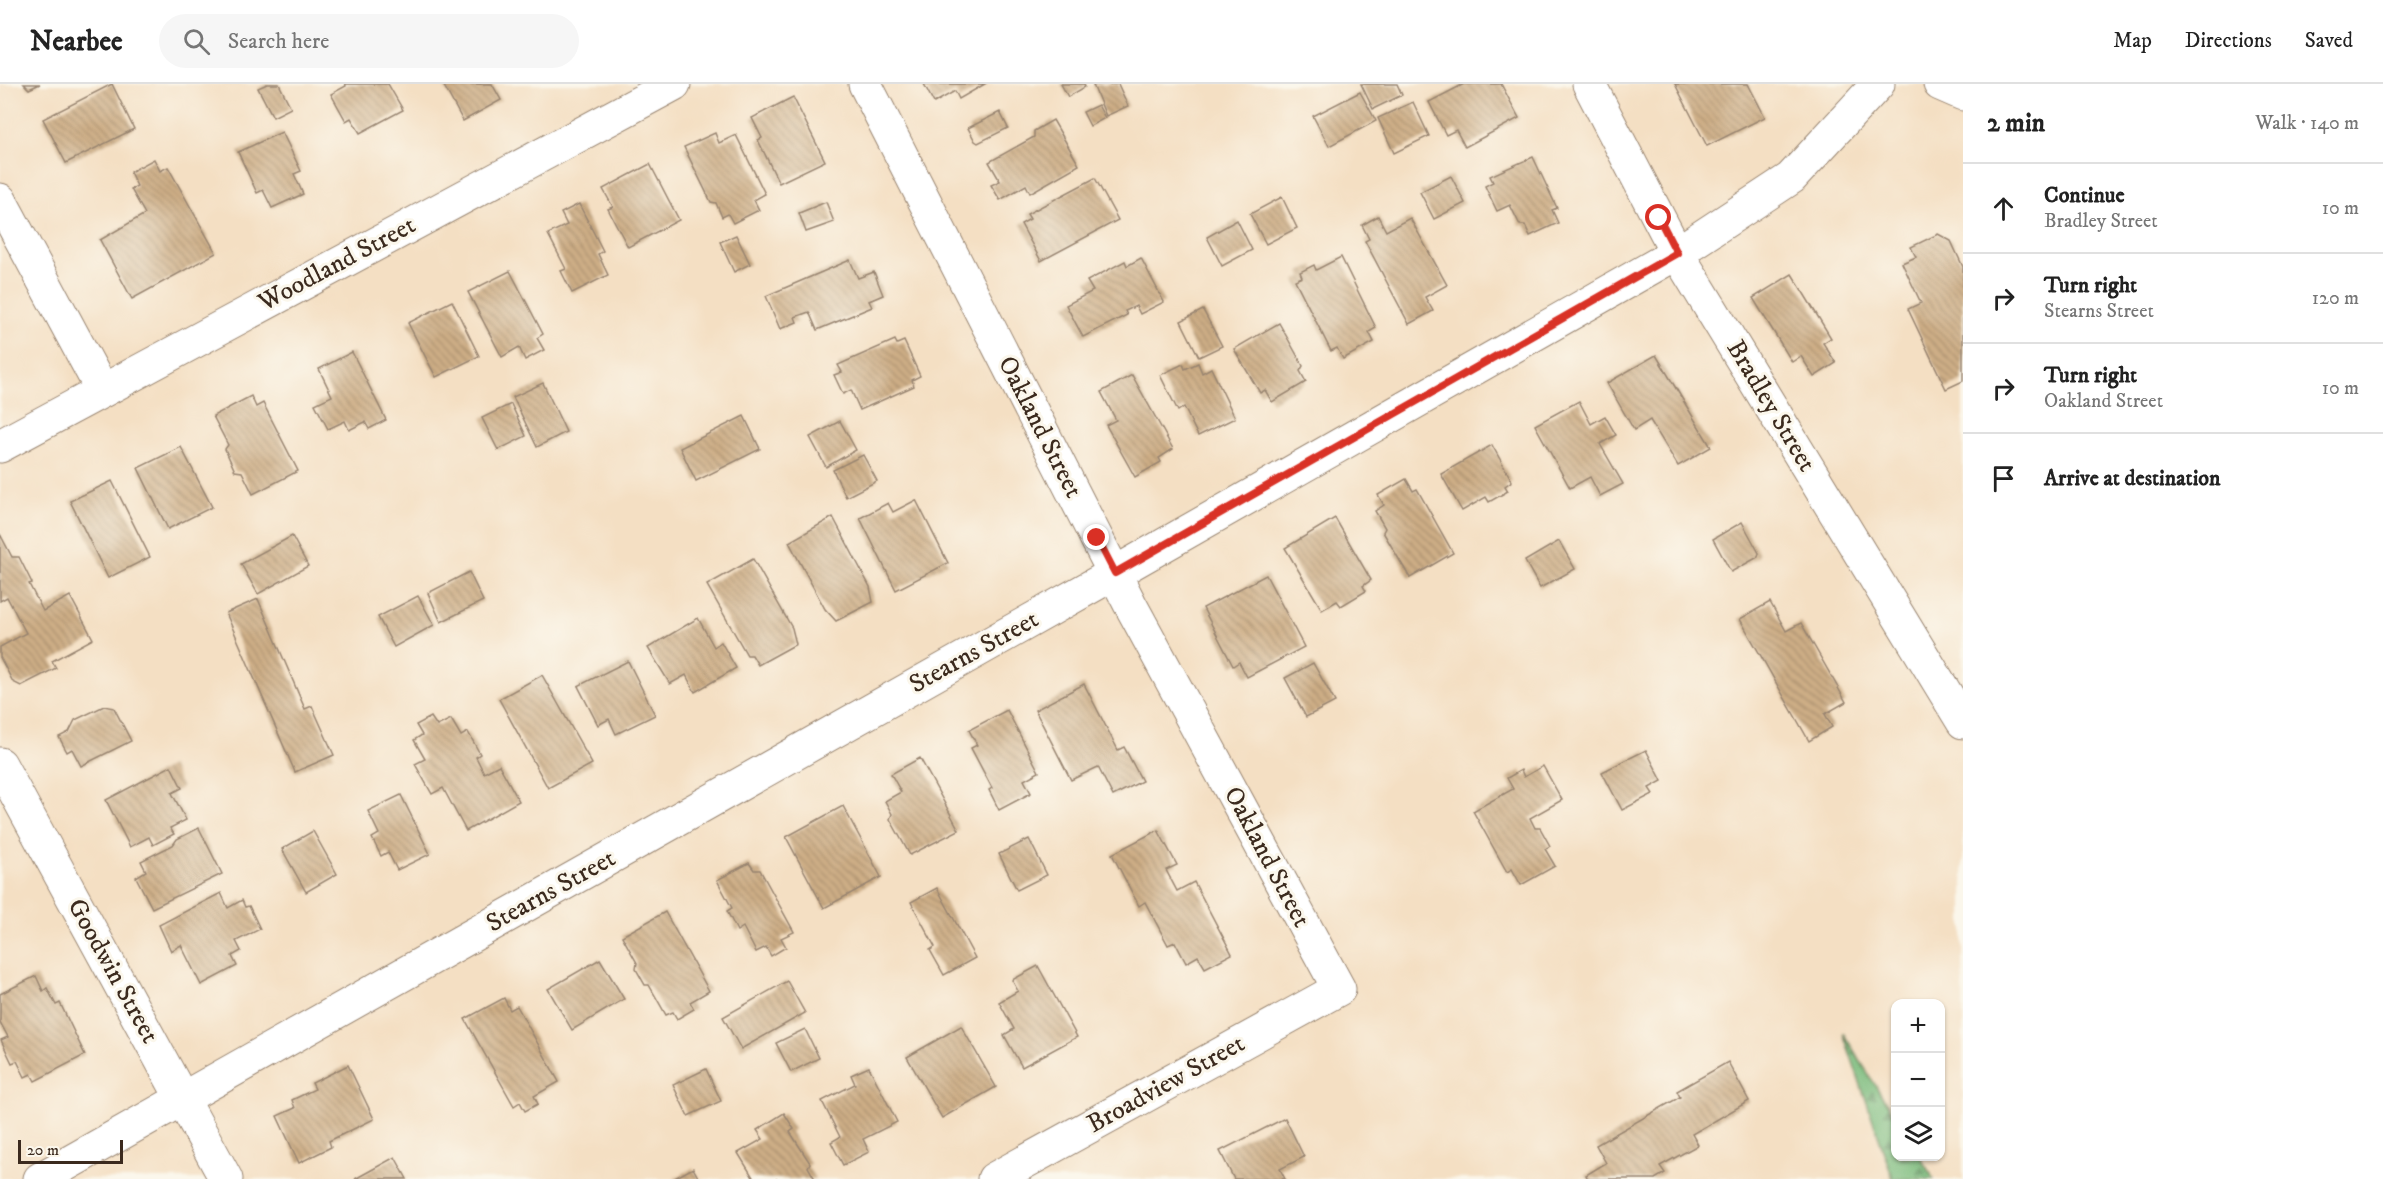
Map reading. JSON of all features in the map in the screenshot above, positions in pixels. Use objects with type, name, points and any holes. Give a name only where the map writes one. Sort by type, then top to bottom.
[{"type":"street","name":"Woodland Street","points":[[0,446],[674,84]]},
{"type":"street","name":"Oakland Street","points":[[865,84],[1115,573],[1339,989]]},
{"type":"street","name":"Bradley Street","points":[[1589,84],[1677,253],[1963,722]]},
{"type":"street","name":"Stearns Street","points":[[40,1179],[1115,573],[1677,253],[1791,178],[1878,84]]},
{"type":"street","points":[[1940,84],[1963,94]]},
{"type":"street","points":[[0,200],[102,390]]},
{"type":"street","name":"Goodwin Street","points":[[0,764],[226,1179]]},
{"type":"street","name":"Broadview Street","points":[[994,1179],[1339,989]]},
{"type":"green space","points":[[1843,1033],[1891,1111],[1891,1161],[1923,1161],[1934,1179],[1893,1179]]},
{"type":"building","points":[[24,84],[40,84],[29,89]]},
{"type":"building","points":[[112,84],[134,129],[66,163],[43,119]]},
{"type":"building","points":[[267,84],[279,84],[291,108],[273,117],[258,88]]},
{"type":"building","points":[[345,84],[388,84],[403,110],[360,133],[351,118],[346,121],[331,94],[346,86]]},
{"type":"building","points":[[443,84],[492,84],[501,100],[463,121]]},
{"type":"building","points":[[924,84],[985,84],[959,99],[955,91],[934,103]]},
{"type":"building","points":[[1061,84],[1084,84],[1085,87],[1068,97]]},
{"type":"building","points":[[1118,84],[1128,106],[1106,116],[1093,85]]},
{"type":"building","points":[[1361,84],[1397,84],[1402,95],[1373,109]]},
{"type":"building","points":[[1464,84],[1501,84],[1519,118],[1465,147],[1456,130],[1446,135],[1429,102]]},
{"type":"building","points":[[1675,84],[1748,84],[1765,117],[1707,146]]},
{"type":"building","points":[[1360,92],[1376,121],[1329,146],[1313,116]]},
{"type":"building","points":[[793,97],[825,161],[779,183],[758,140],[762,138],[752,118]]},
{"type":"building","points":[[1413,102],[1429,136],[1394,153],[1378,118]]},
{"type":"building","points":[[1098,105],[1105,118],[1090,126],[1083,112]]},
{"type":"building","points":[[1000,112],[1008,128],[978,143],[975,141],[968,128]]},
{"type":"building","points":[[1053,120],[1079,165],[1030,193],[1026,185],[1000,200],[991,185],[1000,181],[989,162],[1034,137],[1034,131]]},
{"type":"building","points":[[282,132],[301,171],[294,174],[303,194],[272,208],[263,190],[257,193],[238,152]]},
{"type":"building","points":[[715,133],[719,143],[736,135],[765,194],[754,200],[759,210],[733,223],[728,214],[722,217],[716,203],[711,202],[684,147]]},
{"type":"building","points":[[1533,157],[1557,208],[1552,210],[1558,223],[1530,236],[1525,225],[1520,225],[1510,205],[1497,211],[1485,186],[1493,182],[1490,176]]},
{"type":"building","points":[[154,159],[160,171],[168,167],[216,253],[132,299],[100,240],[145,214],[131,189],[137,186],[130,172]]},
{"type":"building","points":[[650,164],[679,220],[628,247],[608,209],[613,207],[603,189]]},
{"type":"building","points":[[1451,176],[1465,203],[1434,219],[1420,192]]},
{"type":"building","points":[[1095,178],[1118,220],[1041,261],[1021,224],[1030,219],[1027,214]]},
{"type":"building","points":[[1282,197],[1297,228],[1266,244],[1250,214]]},
{"type":"building","points":[[826,202],[834,222],[806,232],[799,213]]},
{"type":"building","points":[[579,204],[603,251],[598,254],[608,275],[572,293],[561,271],[566,269],[548,234],[567,225],[561,213]]},
{"type":"building","points":[[1378,216],[1386,231],[1410,218],[1447,285],[1425,297],[1433,311],[1409,324],[1365,241],[1369,239],[1362,225]]},
{"type":"building","points":[[1237,220],[1252,250],[1222,266],[1207,237]]},
{"type":"building","points":[[1938,234],[1951,241],[1963,267],[1963,381],[1946,389],[1908,309],[1921,303],[1902,263],[1916,257],[1911,247]]},
{"type":"building","points":[[736,235],[750,264],[734,272],[720,242]]},
{"type":"building","points":[[1341,257],[1376,328],[1369,332],[1374,342],[1343,359],[1337,348],[1331,351],[1295,280],[1302,277],[1300,272],[1314,265],[1316,270]]},
{"type":"building","points":[[1141,258],[1164,302],[1140,314],[1136,306],[1125,311],[1127,315],[1083,337],[1066,305],[1093,291],[1087,281],[1125,261],[1127,266]]},
{"type":"building","points":[[850,260],[858,278],[874,272],[883,295],[869,301],[872,307],[817,330],[809,312],[795,317],[797,322],[780,329],[766,296]]},
{"type":"building","points":[[510,271],[543,334],[537,338],[544,350],[525,360],[519,347],[502,357],[468,292]]},
{"type":"building","points":[[1792,274],[1831,338],[1823,343],[1836,363],[1814,377],[1801,356],[1792,362],[1753,298]]},
{"type":"building","points":[[452,301],[479,356],[436,377],[408,323]]},
{"type":"building","points":[[1203,310],[1222,346],[1199,357],[1181,321]]},
{"type":"building","points":[[1279,323],[1303,366],[1300,371],[1306,382],[1272,402],[1265,390],[1260,393],[1234,349]]},
{"type":"building","points":[[895,340],[897,344],[904,341],[920,376],[912,380],[914,386],[860,410],[851,390],[843,394],[834,375],[842,372],[838,365]]},
{"type":"building","points":[[352,352],[386,420],[369,429],[365,422],[349,430],[345,421],[328,429],[315,404],[332,396],[319,369]]},
{"type":"building","points":[[1656,355],[1711,447],[1678,466],[1650,420],[1634,430],[1607,383]]},
{"type":"building","points":[[1198,363],[1202,373],[1211,368],[1235,418],[1198,436],[1184,407],[1178,411],[1160,375],[1183,364],[1185,369]]},
{"type":"building","points":[[1132,375],[1173,449],[1159,458],[1161,462],[1135,477],[1106,425],[1116,420],[1101,392]]},
{"type":"building","points":[[543,383],[566,432],[537,447],[513,397]]},
{"type":"building","points":[[251,396],[256,407],[263,403],[298,471],[253,494],[242,472],[235,471],[225,449],[228,445],[213,416]]},
{"type":"building","points":[[1579,401],[1591,424],[1605,416],[1616,435],[1600,444],[1623,484],[1600,496],[1590,477],[1570,488],[1535,425]]},
{"type":"building","points":[[511,404],[526,436],[498,450],[482,418]]},
{"type":"building","points":[[744,416],[760,449],[696,481],[680,448]]},
{"type":"building","points":[[840,421],[856,450],[826,467],[810,437]]},
{"type":"building","points":[[1492,445],[1512,481],[1505,486],[1508,491],[1489,502],[1486,497],[1462,511],[1441,474]]},
{"type":"building","points":[[181,447],[212,507],[168,529],[138,468]]},
{"type":"building","points":[[863,455],[877,481],[846,497],[833,470]]},
{"type":"building","points":[[1406,479],[1413,491],[1417,489],[1453,553],[1410,578],[1383,532],[1385,528],[1375,511],[1384,505],[1378,495]]},
{"type":"building","points":[[112,481],[150,557],[108,578],[70,501]]},
{"type":"building","points":[[916,500],[948,563],[896,590],[860,518],[888,503],[893,512]]},
{"type":"building","points":[[833,517],[870,587],[873,602],[836,621],[825,609],[789,542]]},
{"type":"building","points":[[1335,518],[1371,580],[1363,586],[1366,591],[1341,606],[1337,601],[1322,610],[1285,548]]},
{"type":"building","points":[[1742,522],[1759,553],[1758,557],[1731,572],[1713,539]]},
{"type":"building","points":[[0,534],[12,557],[19,557],[32,583],[29,584],[43,611],[70,596],[93,639],[52,661],[56,668],[21,686],[13,682],[0,657],[0,647],[26,633],[7,597],[0,601]]},
{"type":"building","points":[[292,536],[308,566],[258,594],[241,564]]},
{"type":"building","points":[[1559,541],[1575,569],[1540,588],[1525,561]]},
{"type":"building","points":[[753,559],[792,628],[796,644],[758,665],[752,655],[747,655],[707,585]]},
{"type":"building","points":[[469,572],[483,601],[441,622],[428,593]]},
{"type":"building","points":[[1266,575],[1304,647],[1247,677],[1239,662],[1233,666],[1203,608]]},
{"type":"building","points":[[418,596],[434,625],[394,647],[378,617]]},
{"type":"building","points":[[258,599],[305,709],[312,706],[334,755],[295,772],[226,613]]},
{"type":"building","points":[[1770,602],[1786,631],[1801,623],[1846,702],[1825,714],[1832,727],[1809,741],[1740,619]]},
{"type":"building","points":[[698,618],[714,647],[721,642],[736,668],[695,692],[686,675],[670,684],[648,648]]},
{"type":"building","points":[[628,661],[655,715],[616,734],[609,719],[598,725],[578,686]]},
{"type":"building","points":[[1313,663],[1335,702],[1306,717],[1285,678]]},
{"type":"building","points":[[542,675],[592,764],[548,788],[499,699]]},
{"type":"building","points":[[1084,684],[1118,750],[1124,747],[1142,781],[1113,796],[1098,767],[1071,780],[1035,710]]},
{"type":"building","points":[[104,706],[114,708],[131,741],[81,766],[72,749],[67,752],[59,737],[69,732],[75,720]]},
{"type":"building","points":[[1007,710],[1039,772],[1024,780],[1031,793],[999,810],[989,790],[992,788],[971,748],[977,745],[969,730]]},
{"type":"building","points":[[431,717],[437,726],[451,719],[461,736],[468,732],[480,754],[476,757],[484,773],[499,765],[519,801],[466,831],[443,788],[432,794],[415,764],[425,759],[414,740],[422,735],[416,725]]},
{"type":"building","points":[[1646,750],[1662,781],[1649,788],[1653,794],[1622,810],[1602,772]]},
{"type":"building","points":[[920,758],[959,830],[910,855],[890,819],[892,814],[885,801],[901,792],[891,774]]},
{"type":"building","points":[[171,766],[182,788],[172,793],[186,820],[170,828],[174,834],[153,845],[149,837],[130,847],[106,800]]},
{"type":"building","points":[[1543,766],[1562,800],[1530,818],[1535,828],[1540,828],[1550,846],[1545,849],[1555,866],[1521,885],[1512,869],[1507,872],[1473,811],[1513,789],[1507,778],[1521,770],[1524,777]]},
{"type":"building","points":[[401,795],[430,854],[397,870],[388,852],[381,856],[372,838],[379,834],[368,811]]},
{"type":"building","points":[[843,806],[881,877],[824,908],[786,837]]},
{"type":"building","points":[[199,828],[222,874],[152,908],[136,877],[146,871],[141,861],[173,845],[177,839]]},
{"type":"building","points":[[1158,830],[1177,865],[1166,870],[1177,891],[1194,882],[1232,954],[1205,968],[1198,956],[1186,963],[1175,942],[1168,945],[1145,902],[1139,906],[1112,854]]},
{"type":"building","points":[[313,831],[337,874],[306,892],[282,849]]},
{"type":"building","points":[[1029,839],[1047,875],[1017,890],[999,854]]},
{"type":"building","points":[[749,863],[754,870],[760,870],[794,932],[781,938],[786,947],[771,956],[766,947],[756,952],[743,927],[737,931],[727,911],[732,908],[717,880]]},
{"type":"building","points":[[937,888],[975,958],[944,975],[930,950],[935,947],[911,902]]},
{"type":"building","points":[[221,893],[228,908],[242,900],[245,907],[249,906],[260,929],[236,941],[241,951],[232,956],[237,966],[201,985],[181,945],[171,951],[159,925]]},
{"type":"building","points":[[665,912],[709,991],[690,1002],[694,1009],[677,1019],[673,1012],[666,1015],[649,985],[645,985],[636,969],[637,963],[622,936]]},
{"type":"building","points":[[600,959],[624,999],[572,1030],[548,989]]},
{"type":"building","points":[[1038,966],[1077,1037],[1022,1067],[1004,1035],[1014,1029],[999,1002],[1018,991],[1012,980]]},
{"type":"building","points":[[36,976],[43,991],[47,988],[56,1005],[60,1003],[85,1055],[35,1081],[31,1074],[25,1077],[17,1061],[12,1063],[1,1040],[8,1037],[0,1022],[0,994]]},
{"type":"building","points":[[787,981],[805,1013],[741,1049],[723,1017]]},
{"type":"building","points":[[504,998],[510,1010],[517,1006],[559,1082],[534,1096],[538,1104],[525,1111],[520,1102],[514,1106],[465,1019]]},
{"type":"building","points":[[961,1026],[996,1087],[942,1118],[907,1057]]},
{"type":"building","points":[[805,1029],[819,1058],[791,1072],[776,1043]]},
{"type":"building","points":[[1728,1062],[1749,1101],[1692,1134],[1698,1145],[1660,1166],[1665,1173],[1655,1179],[1588,1179],[1586,1175],[1606,1163],[1596,1145],[1680,1097],[1677,1091]]},
{"type":"building","points":[[348,1065],[374,1119],[329,1141],[331,1147],[299,1163],[277,1116],[295,1108],[292,1100],[315,1089],[312,1083]]},
{"type":"building","points":[[869,1067],[897,1122],[863,1139],[869,1152],[843,1165],[831,1142],[840,1137],[822,1101],[855,1084],[851,1075]]},
{"type":"building","points":[[706,1069],[721,1101],[688,1116],[673,1085]]},
{"type":"building","points":[[784,1113],[794,1129],[790,1132],[810,1163],[808,1167],[815,1179],[754,1179],[738,1153],[763,1139],[757,1130]]},
{"type":"building","points":[[1285,1118],[1304,1157],[1280,1169],[1285,1179],[1234,1179],[1220,1151]]},
{"type":"building","points":[[395,1157],[407,1179],[355,1179]]},
{"type":"building","points":[[693,1168],[699,1179],[673,1179]]},
{"type":"route","points":[[1097,538],[1115,573],[1677,253],[1659,218]]}]
